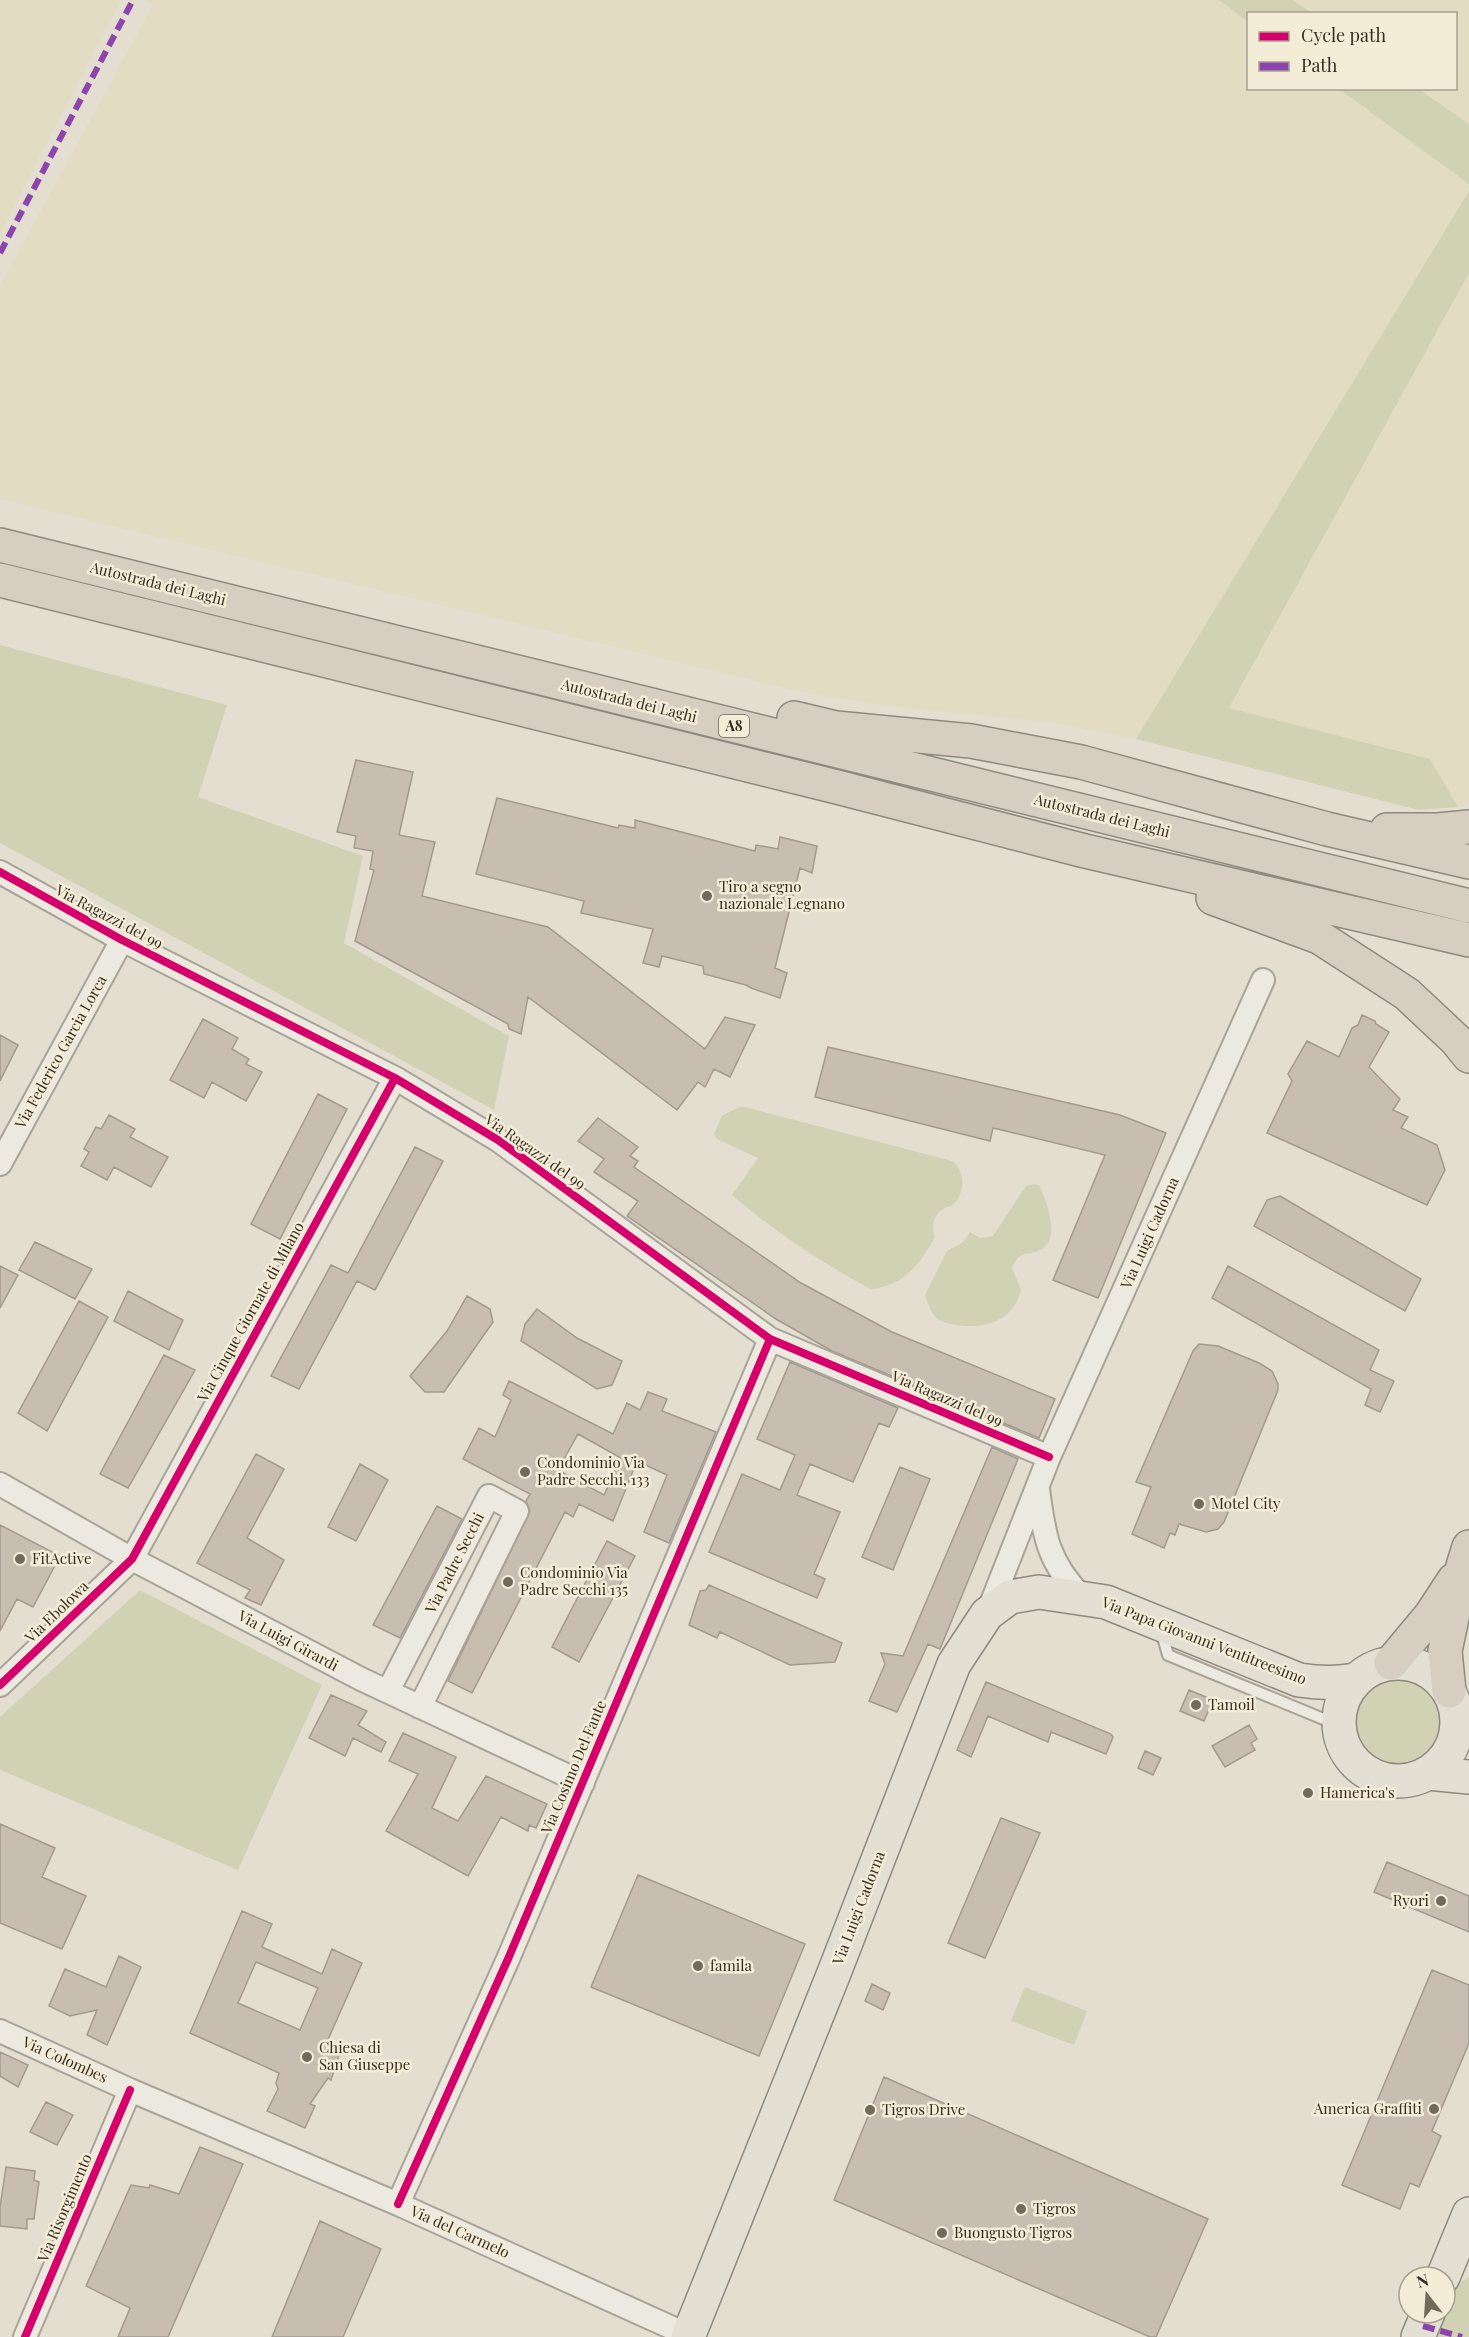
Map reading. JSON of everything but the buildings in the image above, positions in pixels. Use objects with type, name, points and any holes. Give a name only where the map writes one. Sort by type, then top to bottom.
[{"type":"highway","name":"Autostrada dei Laghi","points":[[0,545],[1469,906]]},
{"type":"highway","name":"A8","points":[[0,580],[826,784],[1085,851],[1469,940]]},
{"type":"highway","points":[[491,667],[718,700],[836,728],[971,741],[1081,762],[1327,829],[1469,862]]},
{"type":"highway","points":[[1192,791],[1233,796],[1382,830],[1438,830],[1469,827]]},
{"type":"highway","points":[[1085,851],[1319,937],[1407,994],[1456,1040],[1469,1056]]},
{"type":"highway","points":[[1391,1663],[1431,1615],[1466,1556]]},
{"type":"highway","points":[[1458,1714],[1445,1651],[1466,1556]]},
{"type":"main road","name":"Via Papa Giovanni Ventitreesimo","points":[[987,1614],[1010,1597],[1029,1593],[1039,1592],[1106,1602],[1299,1680],[1320,1683],[1356,1680]]},
{"type":"main road","name":"Via Luigi Cadorna","points":[[689,2337],[954,1664],[987,1614]]},
{"type":"main road","points":[[1391,1663],[1408,1663],[1438,1678],[1458,1714],[1451,1748],[1442,1762],[1428,1773],[1412,1780],[1395,1781],[1377,1778],[1362,1770],[1350,1758],[1341,1742],[1338,1725],[1340,1708],[1346,1693],[1356,1680],[1372,1668],[1391,1663]]},
{"type":"main road","points":[[1428,1773],[1469,1777]]},
{"type":"main road","points":[[1448,2265],[1469,2214]]},
{"type":"street","name":"Via Ragazzi del 99","points":[[0,872],[122,940],[395,1078],[498,1140],[770,1339],[1049,1457]]},
{"type":"street","name":"Via Federico Garcia Lorca","points":[[0,1164],[122,940]]},
{"type":"street","name":"Via Luigi Cadorna","points":[[987,1614],[1049,1457],[1263,980]]},
{"type":"street","name":"Via Cinque Giornate di Milano","points":[[132,1559],[395,1078]]},
{"type":"street","name":"Via Cosimo Del Fante","points":[[398,2204],[503,1970],[770,1339]]},
{"type":"street","name":"Via Luigi Girardi","points":[[0,1484],[132,1559],[388,1691],[583,1783]]},
{"type":"street","name":"Via Luigi Cadorna","points":[[1038,1485],[1043,1528],[1052,1556],[1066,1581],[1083,1598]]},
{"type":"street","name":"Via Padre Secchi","points":[[388,1691],[489,1496],[517,1511],[420,1707]]},
{"type":"street","name":"Via Ebolowa","points":[[0,1685],[132,1559]]},
{"type":"street","name":"Via Colombes","points":[[0,2031],[130,2090]]},
{"type":"street","name":"Via del Carmelo","points":[[130,2090],[398,2204],[689,2337]]},
{"type":"street","name":"Via Risorgimento","points":[[25,2337],[130,2090]]},
{"type":"lane","points":[[1160,1624],[1168,1655],[1338,1725]]},
{"type":"shaded area","points":[[0,0],[121,0],[0,233]]},
{"type":"shaded area","points":[[147,0],[1219,0],[1247,21],[1247,90],[1340,90],[1469,184],[1469,191],[1136,739],[1049,722],[887,706],[806,693],[0,499],[0,286],[153,5]]},
{"type":"shaded area","points":[[1293,0],[1469,0],[1469,124],[1420,90],[1457,90],[1457,12],[1311,12]]},
{"type":"shaded area","points":[[1469,273],[1469,804],[1458,807],[1430,759],[1229,709]]},
{"type":"green space","points":[[1219,0],[1293,0],[1311,12],[1247,12],[1247,21]]},
{"type":"green space","points":[[1340,90],[1420,90],[1469,124],[1469,184]]},
{"type":"green space","points":[[1469,191],[1469,273],[1229,708],[1430,759],[1458,807],[1419,810],[1136,739]]},
{"type":"green space","points":[[0,645],[227,705],[198,797],[363,856],[344,943],[509,1036],[494,1110],[0,843]]},
{"type":"green space","points":[[739,1107],[952,1161],[957,1165],[962,1176],[962,1188],[958,1199],[936,1217],[933,1225],[935,1237],[917,1265],[893,1283],[871,1289],[834,1269],[799,1246],[732,1195],[758,1158],[717,1139],[714,1134],[722,1116]]},
{"type":"green space","points":[[1039,1185],[1045,1199],[1050,1218],[1051,1236],[1048,1244],[1042,1249],[1022,1255],[1015,1262],[1012,1268],[1021,1290],[1012,1309],[997,1321],[978,1326],[945,1323],[936,1318],[925,1295],[947,1251],[963,1242],[970,1232],[980,1238],[993,1236],[1026,1186]]},
{"type":"green space","points":[[140,1590],[322,1685],[238,1870],[0,1770],[0,1717]]},
{"type":"green space","points":[[1389,1679],[1407,1679],[1423,1686],[1435,1698],[1442,1714],[1442,1732],[1435,1748],[1423,1760],[1407,1767],[1389,1767],[1373,1760],[1361,1748],[1354,1732],[1354,1714],[1361,1698],[1373,1686]]},
{"type":"green space","points":[[1025,1987],[1087,2011],[1074,2045],[1011,2021]]},
{"type":"green space","points":[[1469,2277],[1469,2337],[1437,2337],[1442,2325],[1457,2325],[1458,2283]]},
{"type":"marked path","points":[[0,253],[133,0]]},
{"type":"marked path","points":[[1423,2326],[1462,2337]]},
{"type":"cycle path","points":[[0,872],[122,940],[395,1078],[498,1140],[770,1339],[1049,1457]]},
{"type":"cycle path","points":[[0,1685],[132,1559],[395,1078]]},
{"type":"cycle path","points":[[398,2204],[508,1959],[770,1339]]},
{"type":"cycle path","points":[[25,2337],[130,2090]]},
{"type":"place","name":"Tiro a segno nazionale Legnano","points":[[707,896]]},
{"type":"place","name":"Condominio Via Padre Secchi, 133","points":[[525,1472]]},
{"type":"place","name":"Motel City","points":[[1199,1504]]},
{"type":"place","name":"FitActive","points":[[20,1559]]},
{"type":"place","name":"Condominio Via Padre Secchi 135","points":[[508,1582]]},
{"type":"place","name":"Tamoil","points":[[1196,1705]]},
{"type":"place","name":"Hamerica's","points":[[1308,1793]]},
{"type":"place","name":"Ryori","points":[[1441,1901]]},
{"type":"place","name":"famila","points":[[698,1966]]},
{"type":"place","name":"Chiesa di San Giuseppe","points":[[307,2057]]},
{"type":"place","name":"America Graffiti","points":[[1434,2109]]},
{"type":"place","name":"Tigros Drive","points":[[870,2110]]},
{"type":"place","name":"Tigros","points":[[1021,2209]]},
{"type":"place","name":"Buongusto Tigros","points":[[942,2233]]}]
